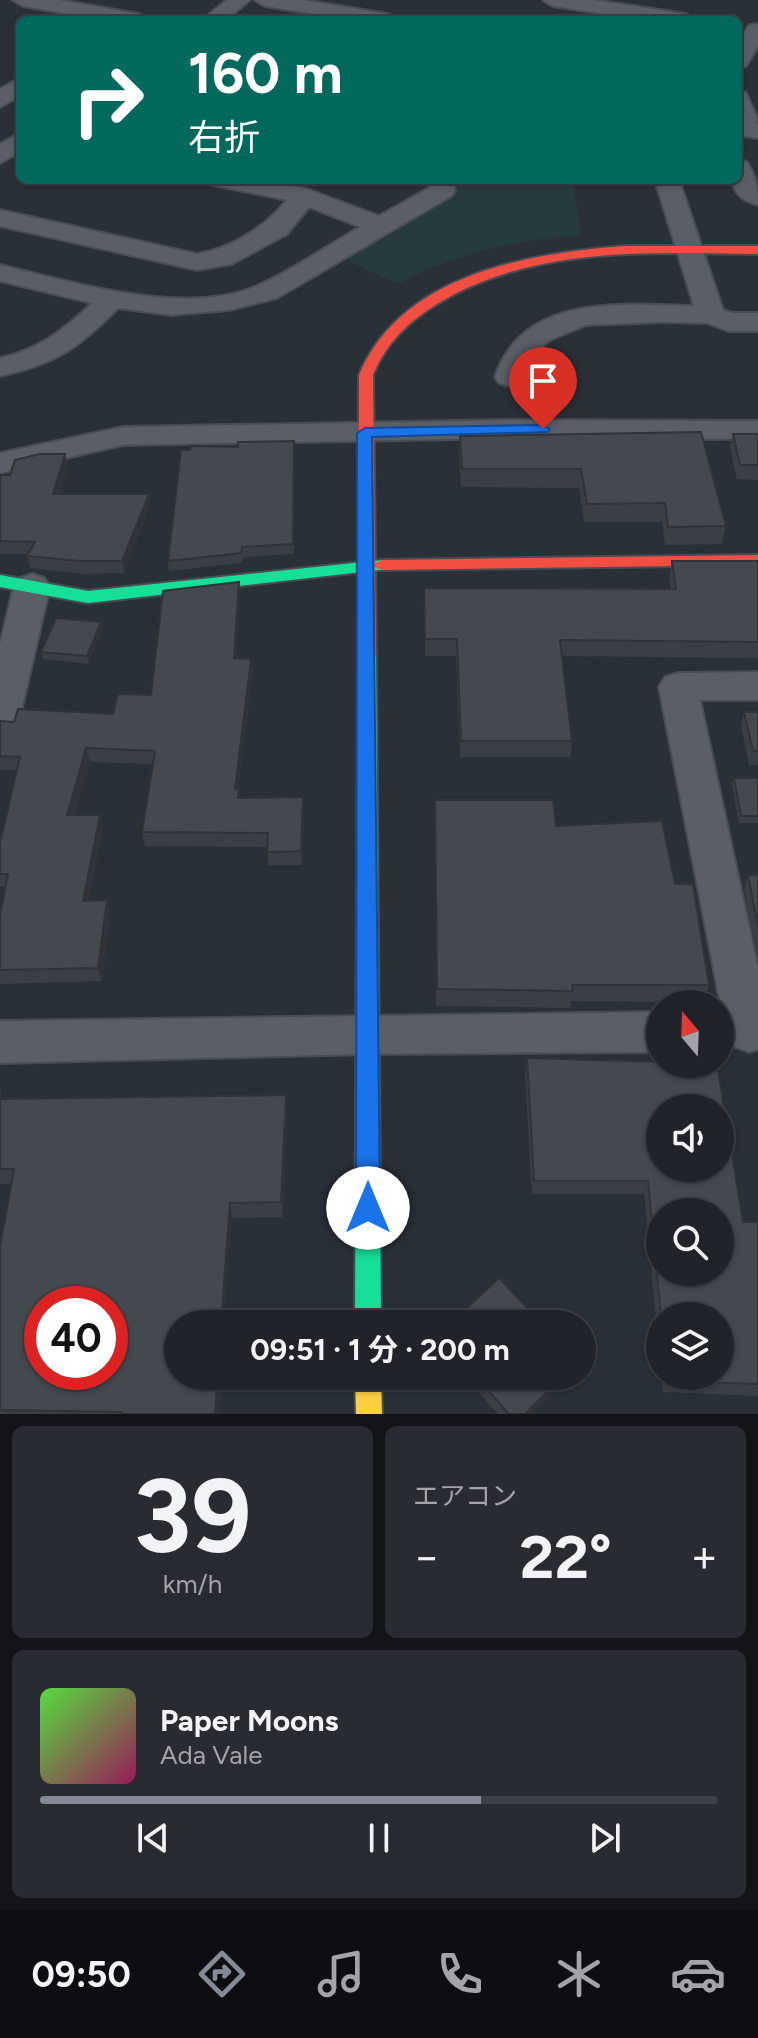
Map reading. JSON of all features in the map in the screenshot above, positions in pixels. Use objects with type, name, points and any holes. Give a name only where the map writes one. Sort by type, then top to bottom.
[{"type":"street","points":[[115,16],[135,0]]},
{"type":"street","points":[[218,16],[240,0]]},
{"type":"street","points":[[265,0],[363,16]]},
{"type":"street","points":[[553,0],[649,16]]},
{"type":"street","points":[[19,3],[100,16]]},
{"type":"street","points":[[742,55],[758,30]]},
{"type":"street","points":[[0,156],[16,143]]},
{"type":"street","points":[[742,177],[749,194],[758,197]]},
{"type":"street","points":[[242,184],[304,196],[381,226]]},
{"type":"street","points":[[0,273],[111,299],[171,307],[199,307],[242,299],[267,292],[442,191],[441,184]]},
{"type":"street","points":[[668,184],[711,315]]},
{"type":"street","points":[[0,218],[197,262],[222,258],[278,228],[304,196]]},
{"type":"street","points":[[368,1310],[366,375],[379,345],[430,297],[497,268],[547,257],[758,250]]},
{"type":"street","points":[[0,367],[33,361],[71,341],[111,299]]},
{"type":"street","points":[[510,377],[519,352],[536,335],[557,323],[590,315],[711,315],[728,322],[758,322]]},
{"type":"street","points":[[0,463],[123,436],[512,429],[758,430]]},
{"type":"street","points":[[0,720],[16,584],[88,597],[365,565],[758,560]]},
{"type":"street","points":[[742,1032],[678,687],[758,686]]},
{"type":"street","points":[[0,1042],[646,1032]]},
{"type":"street","points":[[368,1390],[369,1414]]},
{"type":"green space","points":[[453,184],[574,184],[581,235],[533,240],[464,256],[398,284],[341,258],[453,191]]},
{"type":"building","points":[[701,432],[726,526],[668,527],[665,503],[587,504],[581,469],[462,469],[460,436]]},
{"type":"building","points":[[733,434],[758,434],[758,465],[740,465]]},
{"type":"building","points":[[294,441],[293,544],[242,547],[241,553],[168,561],[181,450],[190,450],[191,446],[238,447],[238,442]]},
{"type":"building","points":[[40,454],[65,454],[53,494],[149,494],[122,561],[27,556],[35,542],[0,541],[0,475],[10,475],[15,460]]},
{"type":"building","points":[[672,561],[758,561],[758,642],[560,640],[572,741],[461,741],[457,639],[425,639],[424,588],[676,589]]},
{"type":"building","points":[[239,582],[234,658],[251,659],[235,789],[239,789],[238,798],[303,797],[301,851],[267,852],[268,833],[142,832],[155,751],[86,748],[67,815],[100,815],[83,901],[107,900],[98,968],[0,970],[0,916],[8,874],[0,874],[0,843],[20,757],[0,756],[0,721],[14,722],[18,709],[113,714],[118,694],[151,695],[163,591]]},
{"type":"building","points":[[56,618],[101,622],[87,656],[41,652]]},
{"type":"building","points":[[744,712],[758,712],[758,751],[753,751]]},
{"type":"building","points":[[734,778],[758,778],[758,816],[741,816]]},
{"type":"building","points":[[435,800],[553,800],[556,826],[662,821],[675,884],[693,884],[709,985],[572,985],[573,991],[437,989]]},
{"type":"building","points":[[748,875],[758,875],[758,926]]},
{"type":"building","points":[[527,1058],[646,1062],[646,1078],[719,1078],[722,1094],[646,1094],[646,1181],[534,1181]]},
{"type":"building","points":[[286,1095],[281,1202],[230,1203],[222,1310],[164,1310],[164,1390],[217,1390],[215,1414],[0,1410],[0,1247],[14,1169],[0,1169],[0,1099]]},
{"type":"building","points":[[734,1167],[743,1222],[758,1222],[758,1384],[734,1383],[734,1302],[660,1302],[658,1286],[734,1286],[734,1198],[650,1198],[648,1182],[734,1182]]},
{"type":"building","points":[[499,1278],[529,1310],[465,1310]]},
{"type":"building","points":[[488,1390],[548,1390],[525,1414],[509,1414]]},
{"type":"traffic: fast","points":[[0,581],[88,597],[382,565]]},
{"type":"traffic: fast","points":[[367,655],[368,1310]]},
{"type":"traffic: slow","points":[[368,1390],[369,1414]]},
{"type":"traffic: jam","points":[[367,655],[366,375],[375,355],[394,331],[419,310],[457,287],[497,271],[539,260],[626,250],[758,250]]},
{"type":"traffic: jam","points":[[382,565],[758,560]]},
{"type":"route","points":[[368,1208],[365,433],[543,429]]}]
